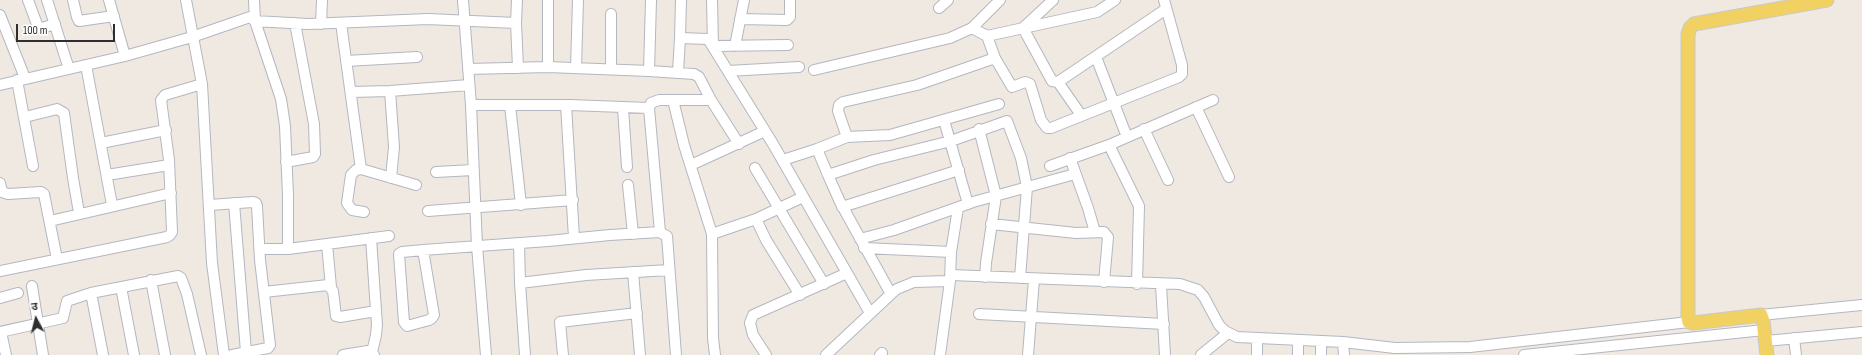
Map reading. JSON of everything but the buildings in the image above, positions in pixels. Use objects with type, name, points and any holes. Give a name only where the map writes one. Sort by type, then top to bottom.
[{"type":"main road","points":[[1767,355],[1761,315],[1689,322],[1688,34],[1690,28],[1694,24],[1827,0]]},
{"type":"street","points":[[28,0],[38,27],[42,28],[55,24]]},
{"type":"street","points":[[47,0],[70,69]]},
{"type":"street","points":[[74,0],[79,21],[114,16]]},
{"type":"street","points":[[110,0],[125,56]]},
{"type":"street","points":[[186,0],[202,84],[212,264],[224,355]]},
{"type":"street","points":[[254,0],[255,21],[281,99],[285,126],[288,195],[288,249]]},
{"type":"street","points":[[321,24],[322,0]]},
{"type":"street","points":[[463,0],[471,105],[477,246],[486,355]]},
{"type":"street","points":[[517,0],[516,23],[518,68]]},
{"type":"street","points":[[548,0],[548,67]]},
{"type":"street","points":[[576,68],[578,0]]},
{"type":"street","points":[[649,70],[651,0]]},
{"type":"street","points":[[678,72],[681,0]]},
{"type":"street","points":[[712,0],[713,46]]},
{"type":"street","points":[[735,46],[744,0]]},
{"type":"street","points":[[740,19],[787,20],[790,18],[790,0]]},
{"type":"street","points":[[939,8],[948,0]]},
{"type":"street","points":[[814,70],[950,38],[972,28],[1000,0]]},
{"type":"street","points":[[1023,28],[1053,0]]},
{"type":"street","points":[[986,36],[1097,12],[1115,0]]},
{"type":"street","points":[[972,28],[986,36],[995,58],[1012,86],[1025,82],[1030,84],[1041,120],[1047,128],[1051,128],[1081,115],[1114,104],[1179,77],[1182,74],[1182,65],[1165,4],[1096,57],[1058,82],[1052,81],[1023,28]]},
{"type":"street","points":[[611,14],[611,69]]},
{"type":"street","points":[[0,15],[21,79],[25,117],[33,166]]},
{"type":"street","points":[[0,85],[125,56],[192,37],[250,17],[255,21],[321,24],[428,19],[516,23]]},
{"type":"street","points":[[286,162],[313,157],[315,154],[314,124],[295,23]]},
{"type":"street","points":[[341,23],[361,169]]},
{"type":"street","points":[[680,38],[708,39],[713,46],[783,160],[870,313]]},
{"type":"street","points":[[713,46],[788,45]]},
{"type":"street","points":[[346,61],[417,57]]},
{"type":"street","points":[[1096,57],[1127,137]]},
{"type":"street","points":[[847,137],[838,111],[839,105],[843,102],[917,85],[995,58]]},
{"type":"street","points":[[86,65],[112,206]]},
{"type":"street","points":[[468,69],[548,67],[649,70],[688,73],[698,77],[710,100],[740,144]]},
{"type":"street","points":[[728,71],[799,67]]},
{"type":"street","points":[[1058,82],[1081,115]]},
{"type":"street","points":[[0,271],[36,265],[58,259],[167,237],[172,232],[171,193],[166,130],[161,100],[163,97],[202,84]]},
{"type":"street","points":[[351,92],[390,91],[469,84]]},
{"type":"street","points":[[390,91],[394,147],[391,178]]},
{"type":"street","points":[[673,100],[712,234],[713,338],[715,355]]},
{"type":"street","points":[[660,232],[649,108],[655,101],[710,100]]},
{"type":"street","points":[[1050,166],[1127,137],[1214,100]]},
{"type":"street","points":[[783,160],[847,137],[890,135],[999,104]]},
{"type":"street","points":[[471,105],[566,105],[649,108]]},
{"type":"street","points":[[566,105],[573,200],[574,238]]},
{"type":"street","points":[[510,106],[521,206]]},
{"type":"street","points":[[1196,107],[1229,177]]},
{"type":"street","points":[[623,108],[628,167]]},
{"type":"street","points":[[25,117],[57,109],[64,113],[72,178],[80,213]]},
{"type":"street","points":[[944,120],[968,204]]},
{"type":"street","points":[[828,175],[874,160],[951,141],[979,129],[1008,121],[1021,158],[1027,187],[1020,278]]},
{"type":"street","points":[[979,129],[996,196],[986,263],[986,277]]},
{"type":"street","points":[[1144,129],[1168,180]]},
{"type":"street","points":[[101,142],[166,130]]},
{"type":"street","points":[[691,165],[740,144],[765,131]]},
{"type":"street","points":[[1109,144],[1139,206],[1137,284]]},
{"type":"street","points":[[817,149],[842,207],[891,294]]},
{"type":"street","points":[[1070,158],[1095,232]]},
{"type":"street","points":[[107,175],[169,165]]},
{"type":"street","points":[[755,168],[824,284]]},
{"type":"street","points":[[364,212],[352,210],[347,203],[351,176],[356,170],[361,169],[416,185]]},
{"type":"street","points":[[436,172],[474,170]]},
{"type":"street","points":[[842,207],[959,170]]},
{"type":"street","points":[[862,244],[911,223],[968,204],[1076,174]]},
{"type":"street","points":[[0,183],[2,192],[8,194],[43,193],[58,259]]},
{"type":"street","points":[[628,185],[633,234]]},
{"type":"street","points":[[50,221],[171,193]]},
{"type":"street","points":[[712,234],[756,219],[803,197]]},
{"type":"street","points":[[428,211],[521,206],[573,200]]},
{"type":"street","points":[[209,205],[253,202],[258,206],[260,260],[270,345],[268,348],[232,355]]},
{"type":"street","points":[[234,203],[246,352]]},
{"type":"street","points":[[940,355],[950,278],[951,252],[958,208]]},
{"type":"street","points":[[756,219],[766,240],[800,295]]},
{"type":"street","points":[[991,224],[1076,233],[1104,232],[1108,237],[1104,282]]},
{"type":"street","points":[[423,250],[434,314],[429,320],[407,326],[404,322],[399,254],[402,252],[423,250],[519,243],[574,238],[660,232],[667,236],[676,355]]},
{"type":"street","points":[[266,249],[288,249],[389,236]]},
{"type":"street","points":[[343,355],[365,351],[373,353],[376,335],[376,311],[371,238]]},
{"type":"street","points":[[519,243],[525,355]]},
{"type":"street","points":[[327,244],[331,287],[333,291],[336,316],[340,317],[376,311]]},
{"type":"street","points":[[862,244],[951,252]]},
{"type":"street","points":[[520,283],[669,270]]},
{"type":"street","points":[[633,272],[640,355]]},
{"type":"street","points":[[766,355],[753,335],[750,323],[754,314],[847,273]]},
{"type":"street","points":[[6,355],[1,332],[38,322],[63,318],[67,301],[91,293],[174,276],[181,278],[187,294],[201,355]]},
{"type":"street","points":[[826,355],[897,289],[914,282],[950,278],[986,277],[1137,284],[1180,284],[1198,290],[1204,297],[1219,325],[1228,333],[1237,337],[1343,342],[1395,351],[1470,351],[1689,322]]},
{"type":"street","points":[[1028,355],[1034,279]]},
{"type":"street","points":[[151,280],[165,355]]},
{"type":"street","points":[[1161,284],[1165,355]]},
{"type":"street","points":[[264,292],[326,285],[331,287]]},
{"type":"street","points":[[32,286],[42,355]]},
{"type":"street","points":[[121,287],[134,355]]},
{"type":"street","points":[[0,298],[18,293]]},
{"type":"street","points":[[91,293],[103,355]]},
{"type":"street","points":[[1761,315],[1862,305]]},
{"type":"street","points":[[564,355],[560,322],[637,313]]},
{"type":"street","points":[[979,314],[1164,324]]},
{"type":"street","points":[[1524,355],[1765,336],[1794,338],[1862,332]]},
{"type":"street","points":[[1201,355],[1228,333]]},
{"type":"street","points":[[1582,335],[1584,350]]},
{"type":"street","points":[[1257,338],[1257,355]]},
{"type":"street","points":[[1794,338],[1796,355]]},
{"type":"street","points":[[1298,340],[1298,355]]},
{"type":"street","points":[[1321,341],[1321,355]]},
{"type":"street","points":[[1343,342],[1344,355]]}]
